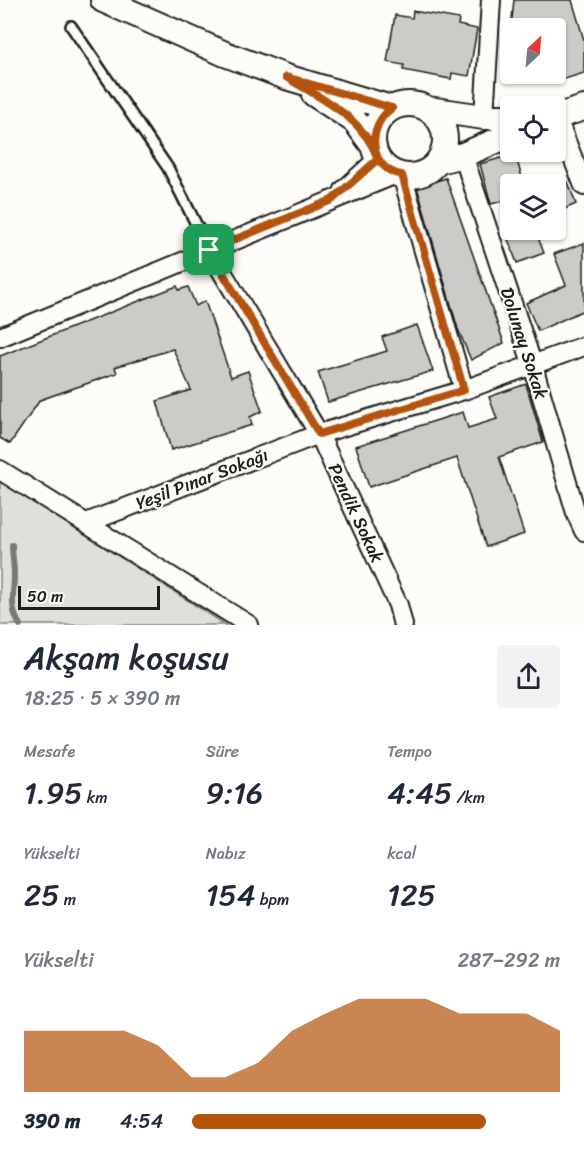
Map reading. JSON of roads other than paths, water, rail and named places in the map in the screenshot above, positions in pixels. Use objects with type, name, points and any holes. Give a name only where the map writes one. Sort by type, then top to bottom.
[{"type":"street","points":[[103,0],[215,50],[286,77],[392,108],[410,104],[428,109],[500,117]]},
{"type":"street","points":[[484,117],[491,0]]},
{"type":"street","points":[[286,77],[355,121],[376,153],[399,175],[464,390]]},
{"type":"street","points":[[332,200],[376,153],[376,124],[392,108]]},
{"type":"street","points":[[566,113],[584,108]]},
{"type":"street","points":[[428,109],[435,115],[444,131],[444,150],[439,161]]},
{"type":"street","points":[[0,337],[332,200],[399,175],[420,175],[439,161],[500,139]]},
{"type":"street","points":[[566,143],[584,186]]},
{"type":"street","name":"Dolunay Sokak","points":[[463,154],[532,366],[576,513],[584,531]]},
{"type":"street","name":"Pendik Sokak","points":[[209,250],[319,434],[398,605],[403,625]]},
{"type":"street","name":"Yeşil Pınar Sokağı","points":[[86,523],[319,434],[464,390],[584,346]]},
{"type":"street","points":[[0,470],[249,625]]},
{"type":"lane","points":[[71,26],[168,168],[209,250]]},
{"type":"waterway","points":[[12,545],[13,606],[20,625]]}]
